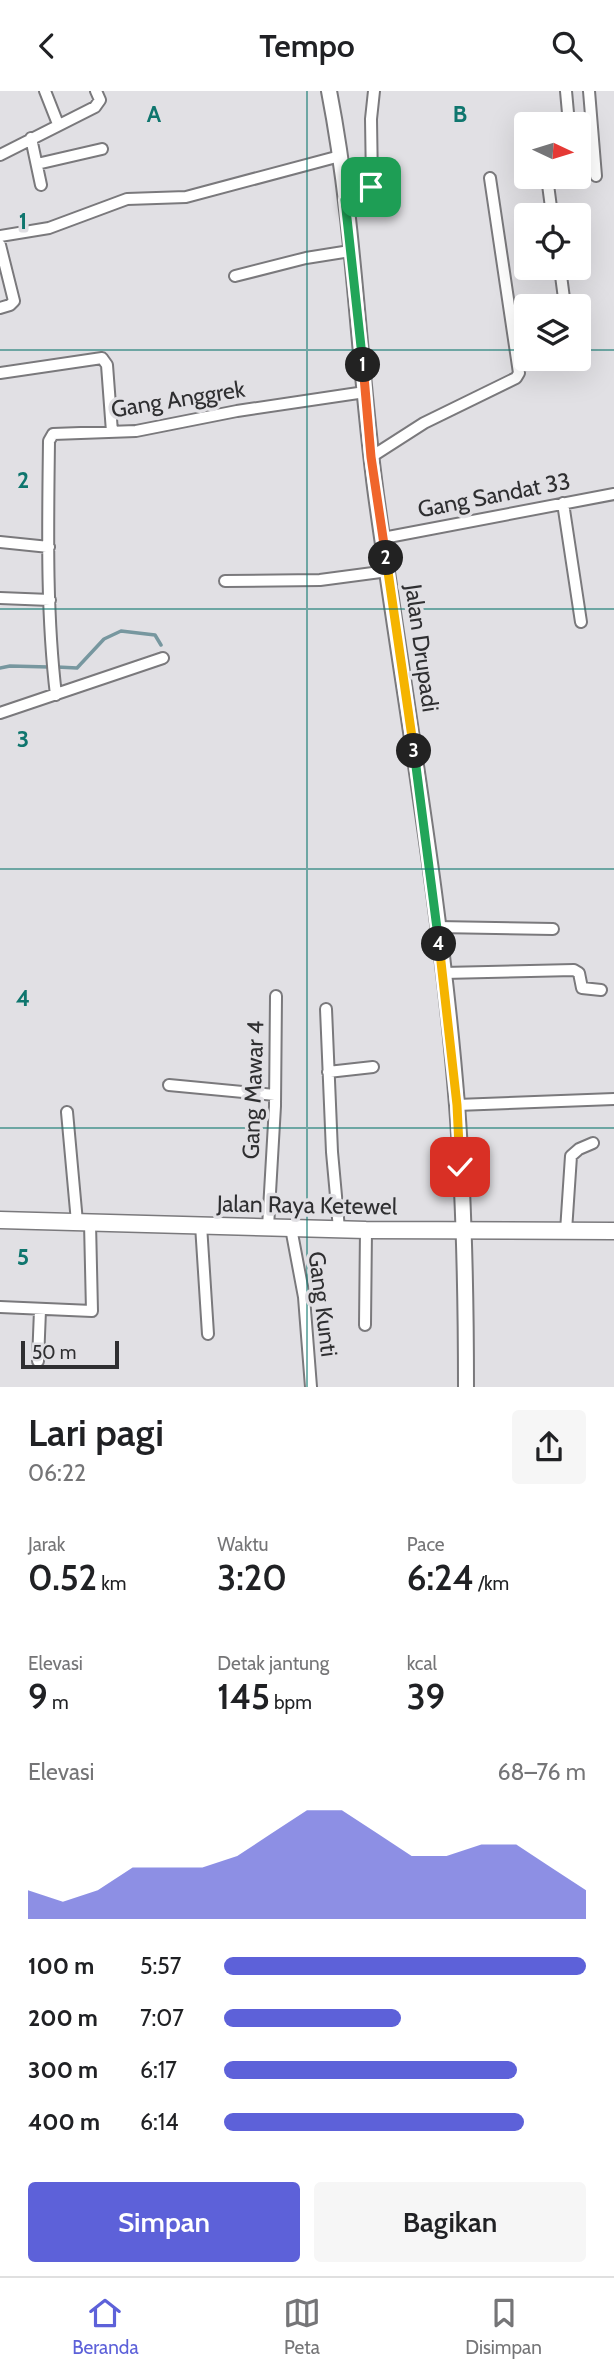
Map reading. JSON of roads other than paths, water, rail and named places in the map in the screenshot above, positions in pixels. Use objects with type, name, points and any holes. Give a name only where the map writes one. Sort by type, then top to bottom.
[{"type":"main road","name":"Jalan Raya Ketewel","points":[[0,1220],[366,1230],[614,1231]]},
{"type":"street","points":[[46,91],[58,124]]},
{"type":"street","points":[[0,155],[99,104],[96,91]]},
{"type":"street","name":"Jalan Drupadi","points":[[329,91],[340,156],[368,431],[423,807],[457,1105],[464,1230],[466,1387]]},
{"type":"street","points":[[345,200],[364,193],[372,184],[371,119],[374,91]]},
{"type":"street","points":[[566,91],[568,112]]},
{"type":"street","points":[[589,91],[596,176]]},
{"type":"street","points":[[31,138],[41,185]]},
{"type":"street","points":[[37,164],[102,149]]},
{"type":"street","points":[[0,236],[48,228],[127,199],[186,197],[340,156]]},
{"type":"street","points":[[489,178],[514,335]]},
{"type":"street","points":[[0,245],[14,301],[0,308]]},
{"type":"street","points":[[235,276],[306,258],[350,251]]},
{"type":"street","points":[[0,373],[102,358],[107,365],[112,432]]},
{"type":"street","points":[[371,453],[424,423],[516,378],[519,371]]},
{"type":"street","name":"Gang Anggrek","points":[[56,695],[51,659],[49,547],[50,438],[54,433],[136,431],[237,411],[365,392]]},
{"type":"street","name":"Gang Sandat 33","points":[[383,538],[614,494]]},
{"type":"street","points":[[563,503],[581,622]]},
{"type":"street","points":[[0,543],[49,547]]},
{"type":"street","points":[[225,581],[320,580],[388,571]]},
{"type":"street","points":[[0,598],[50,600]]},
{"type":"street","points":[[0,713],[163,658]]},
{"type":"street","points":[[437,927],[553,929]]},
{"type":"street","points":[[443,973],[575,970],[579,973],[582,988],[601,990]]},
{"type":"street","name":"Gang Mawar 4","points":[[268,1227],[275,1095],[276,996]]},
{"type":"street","points":[[326,1009],[332,1152],[339,1229]]},
{"type":"street","points":[[328,1072],[373,1067]]},
{"type":"street","points":[[169,1085],[275,1095]]},
{"type":"street","points":[[457,1105],[614,1099]]},
{"type":"street","points":[[0,1307],[91,1312],[94,1309],[67,1112]]},
{"type":"street","points":[[566,1231],[571,1156],[593,1143]]},
{"type":"street","points":[[201,1225],[208,1333]]},
{"type":"street","name":"Gang Kunti","points":[[291,1228],[304,1297],[311,1387]]},
{"type":"street","points":[[365,1325],[366,1230]]},
{"type":"street","points":[[38,1361],[40,1310]]},
{"type":"waterway","points":[[57,667],[77,668],[104,639],[121,631],[155,635],[161,645]]},
{"type":"waterway","points":[[0,668],[49,667]]}]
